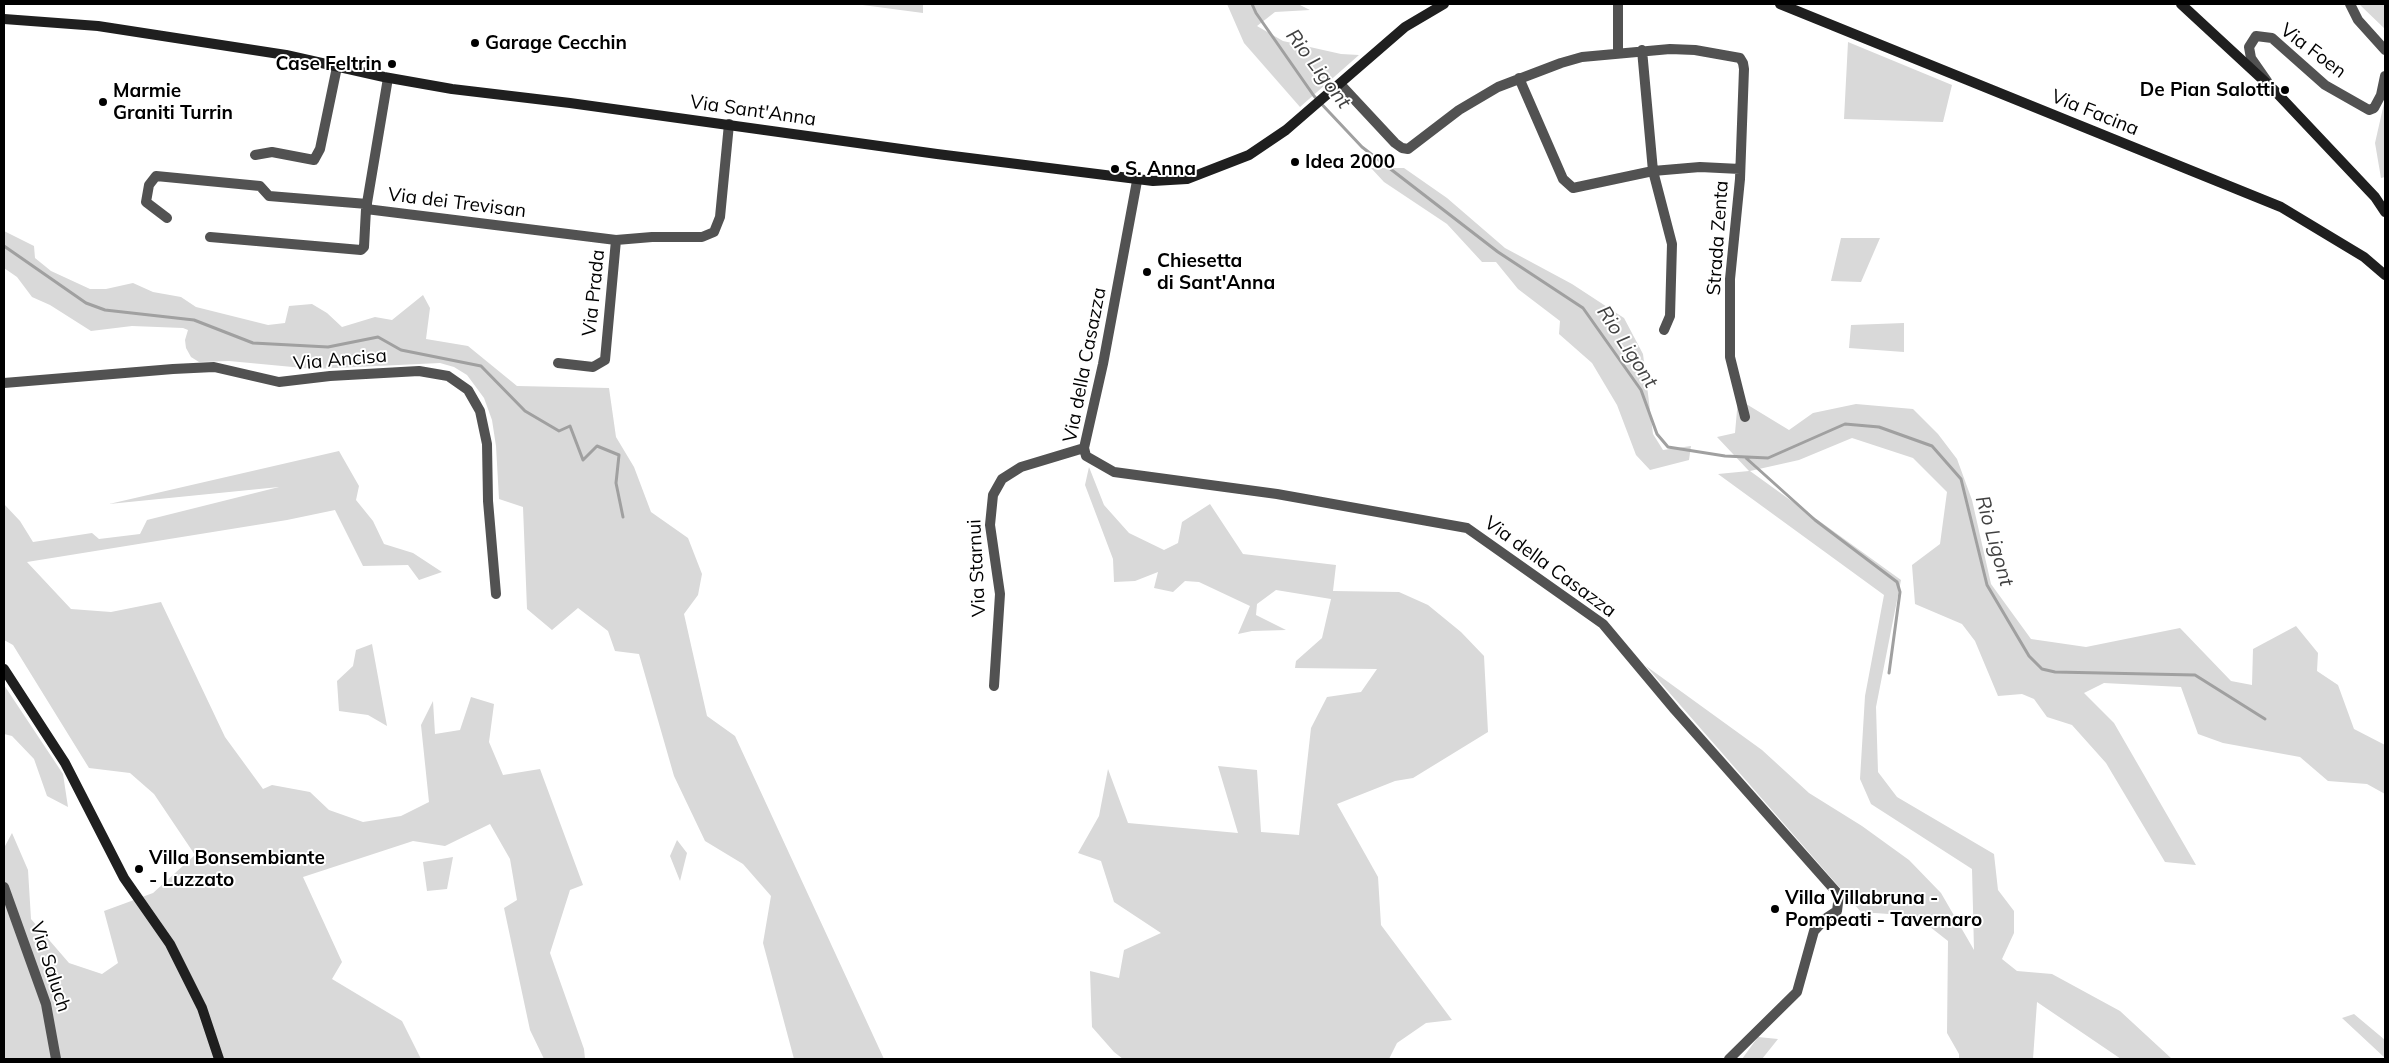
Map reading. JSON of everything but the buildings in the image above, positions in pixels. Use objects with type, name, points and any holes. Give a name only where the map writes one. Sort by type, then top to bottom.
[{"type":"main road","name":"Via Sant'Anna","points":[[4,19],[98,26],[286,55],[388,78],[452,89],[730,124],[1137,181],[1187,178],[1250,155],[1326,97],[1405,27],[1444,4]]},
{"type":"main road","name":"Via Facina","points":[[1780,4],[2281,207],[2364,257],[2385,275]]},
{"type":"main road","name":"Via Foen","points":[[2181,4],[2274,90],[2375,197],[2385,212]]},
{"type":"main road","points":[[4,669],[65,763],[124,878],[170,944],[202,1008],[219,1059]]},
{"type":"street","points":[[1618,4],[1618,53]]},
{"type":"street","points":[[2350,4],[2358,20],[2385,50]]},
{"type":"street","name":"Via Foen","points":[[2274,90],[2251,58],[2249,47],[2256,36],[2272,38],[2325,85],[2369,110],[2374,108],[2381,95],[2385,76]]},
{"type":"street","points":[[1340,84],[1398,146],[1408,149],[1459,110],[1498,87],[1519,78],[1582,57],[1642,50],[1653,170],[1672,244],[1670,316],[1664,330]]},
{"type":"street","name":"Strada Zenta","points":[[1642,50],[1695,50],[1736,56],[1742,60],[1744,69],[1740,169],[1730,279],[1730,357],[1745,417]]},
{"type":"street","points":[[255,155],[272,152],[314,160],[320,149],[337,67]]},
{"type":"street","name":"Via dei Trevisan","points":[[388,78],[366,207],[616,240]]},
{"type":"street","points":[[1519,78],[1563,179],[1569,186],[1577,188],[1653,170],[1700,167],[1740,169]]},
{"type":"street","name":"Via Prada","points":[[558,363],[593,367],[604,360],[616,240],[652,237],[702,238],[714,232],[720,217],[730,124]]},
{"type":"street","points":[[167,218],[146,202],[149,185],[156,176],[260,186],[269,196],[366,207],[364,247],[360,250],[210,237]]},
{"type":"street","name":"Via della Casazza","points":[[1137,181],[1103,364],[1084,448],[1086,456],[1114,472],[1277,494],[1467,528],[1603,624],[1675,710],[1839,895],[1836,911],[1814,931],[1797,992],[1730,1059]]},
{"type":"street","name":"Via Ancisa","points":[[4,382],[173,368],[214,367],[279,382],[330,376],[419,371],[448,376],[468,390],[480,411],[487,444],[488,501],[496,594]]},
{"type":"street","name":"Via Starnui","points":[[994,686],[1000,594],[990,526],[993,495],[1002,478],[1021,467],[1084,448]]},
{"type":"street","name":"Via Saluch","points":[[4,887],[46,1004],[56,1059]]},
{"type":"shaded area","points":[[855,4],[923,4],[923,13]]},
{"type":"shaded area","points":[[1227,4],[1298,4],[1310,10],[1275,12],[1257,26],[1283,41],[1341,54],[1359,55],[1300,107],[1244,43]]},
{"type":"shaded area","points":[[2385,4],[2385,29],[2360,5]]},
{"type":"shaded area","points":[[1848,42],[1952,85],[1943,122],[1844,119]]},
{"type":"shaded area","points":[[2385,99],[2385,177],[2381,178],[2375,143]]},
{"type":"shaded area","points":[[1371,168],[1404,168],[1447,198],[1505,248],[1572,284],[1624,318],[1643,354],[1653,434],[1663,450],[1691,446],[1689,460],[1650,470],[1636,455],[1617,405],[1592,363],[1559,334],[1560,321],[1518,289],[1496,262],[1482,262],[1447,224],[1384,182]]},
{"type":"shaded area","points":[[4,231],[34,246],[35,258],[51,271],[90,289],[106,289],[133,283],[153,292],[181,297],[196,307],[268,325],[285,323],[289,306],[312,304],[327,313],[342,327],[375,317],[392,320],[423,295],[430,308],[426,339],[468,346],[517,386],[609,388],[616,437],[634,467],[651,512],[688,538],[702,574],[698,595],[684,614],[707,716],[735,736],[884,1059],[794,1059],[763,943],[771,896],[743,864],[705,841],[674,776],[639,654],[615,651],[608,631],[578,608],[552,630],[527,609],[523,507],[499,499],[496,446],[492,420],[484,398],[467,375],[454,367],[440,363],[314,369],[229,361],[199,362],[191,357],[186,348],[185,340],[188,330],[183,328],[132,326],[91,331],[50,305],[32,297],[17,277],[4,268]]},
{"type":"shaded area","points":[[1841,238],[1880,238],[1861,282],[1831,281]]},
{"type":"shaded area","points":[[1904,323],[1904,352],[1849,348],[1851,325]]},
{"type":"shaded area","points":[[1738,399],[1789,430],[1813,413],[1856,404],[1913,409],[1938,434],[1957,459],[1972,500],[1991,584],[2031,639],[2086,647],[2180,628],[2231,681],[2252,685],[2253,649],[2296,626],[2318,653],[2317,671],[2338,685],[2354,729],[2385,745],[2385,794],[2367,784],[2328,781],[2300,757],[2223,743],[2198,734],[2181,687],[2104,683],[2084,693],[2114,723],[2196,865],[2165,862],[2106,763],[2072,725],[2047,717],[2034,699],[2022,694],[1998,696],[1975,641],[1962,624],[1915,604],[1912,565],[1940,544],[1947,492],[1913,458],[1852,438],[1799,460],[1750,471],[1901,580],[1876,707],[1878,772],[1897,797],[1994,854],[1998,890],[2014,911],[2014,933],[2002,959],[2017,971],[2052,974],[2120,1011],[2172,1059],[2121,1059],[2037,1002],[2033,1059],[1959,1059],[1959,1054],[1947,1033],[1948,941],[1916,916],[1861,912],[1646,666],[1762,750],[1809,793],[1862,826],[1909,860],[1941,893],[1974,950],[1972,869],[1871,804],[1860,779],[1865,696],[1884,595],[1718,474],[1749,471],[1717,437],[1735,433]]},
{"type":"shaded area","points":[[339,451],[359,486],[356,500],[373,521],[384,544],[413,553],[442,572],[419,580],[408,565],[363,566],[335,510],[287,520],[27,562],[71,609],[111,612],[161,602],[225,737],[263,789],[272,785],[310,792],[329,810],[363,822],[401,816],[429,802],[421,725],[433,701],[435,734],[460,730],[471,697],[494,704],[489,742],[503,775],[540,769],[583,885],[570,890],[550,953],[584,1049],[585,1059],[544,1059],[530,1030],[504,908],[517,900],[510,859],[490,824],[445,846],[413,841],[303,877],[342,962],[332,979],[402,1021],[421,1059],[4,1059],[4,848],[12,833],[28,870],[31,919],[69,963],[102,974],[118,963],[104,911],[153,893],[195,855],[154,794],[130,773],[89,768],[13,645],[4,640],[4,504],[20,521],[33,542],[92,533],[99,539],[140,534],[147,520],[279,487],[109,504]]},
{"type":"shaded area","points":[[1089,467],[1104,505],[1129,533],[1164,550],[1178,543],[1182,522],[1210,504],[1243,554],[1336,565],[1333,591],[1399,592],[1428,605],[1461,632],[1484,656],[1488,732],[1413,778],[1395,781],[1337,804],[1378,877],[1381,925],[1452,1020],[1426,1023],[1397,1043],[1389,1059],[1123,1059],[1114,1052],[1092,1027],[1090,971],[1119,978],[1124,950],[1161,933],[1114,902],[1101,861],[1078,853],[1099,816],[1108,769],[1128,823],[1238,833],[1218,766],[1257,770],[1261,832],[1299,835],[1311,728],[1327,697],[1361,692],[1377,669],[1295,668],[1296,661],[1322,638],[1331,599],[1276,590],[1257,604],[1256,615],[1286,630],[1252,631],[1238,634],[1250,606],[1199,582],[1185,581],[1173,592],[1154,588],[1158,572],[1135,581],[1114,582],[1113,559],[1085,485]]},
{"type":"shaded area","points":[[372,644],[387,726],[368,715],[339,711],[337,681],[353,666],[356,650]]},
{"type":"shaded area","points":[[4,685],[63,774],[68,807],[47,796],[34,759],[12,736],[4,734]]},
{"type":"shaded area","points":[[677,840],[687,853],[680,881],[670,856]]},
{"type":"shaded area","points":[[453,857],[447,889],[427,891],[423,862]]},
{"type":"shaded area","points":[[2354,1014],[2385,1040],[2385,1058],[2342,1018]]},
{"type":"shaded area","points":[[1758,1037],[1778,1039],[1762,1059],[1742,1059]]},
{"type":"waterway","name":"Rio Ligont","points":[[1252,4],[1256,13],[1314,96],[1362,147],[1498,252],[1583,308],[1641,390],[1657,434],[1668,447],[1725,456],[1768,458],[1845,424],[1879,427],[1932,446],[1961,479],[1987,585],[2029,656],[2042,669],[2055,672],[2195,675],[2265,719]]},
{"type":"waterway","points":[[4,246],[86,303],[105,310],[194,320],[253,343],[328,347],[378,337],[401,350],[481,366],[525,411],[559,431],[570,426],[583,460],[597,446],[619,455],[616,483],[623,517]]},
{"type":"waterway","points":[[1746,458],[1815,520],[1897,582],[1900,592],[1889,673]]},
{"type":"place","name":"Garage Cecchin","points":[[475,43]]},
{"type":"place","name":"Case Feltrin","points":[[392,64]]},
{"type":"place","name":"De Pian Salotti","points":[[2285,90]]},
{"type":"place","name":"Marmie Graniti Turrin","points":[[103,102]]},
{"type":"place","name":"Idea 2000","points":[[1295,162]]},
{"type":"place","name":"S. Anna","points":[[1115,169]]},
{"type":"place","name":"Chiesetta di Sant'Anna","points":[[1147,272]]},
{"type":"place","name":"Villa Bonsembiante - Luzzato","points":[[139,869]]},
{"type":"place","name":"Villa Villabruna - Pompeati - Tavernaro","points":[[1775,909]]}]
